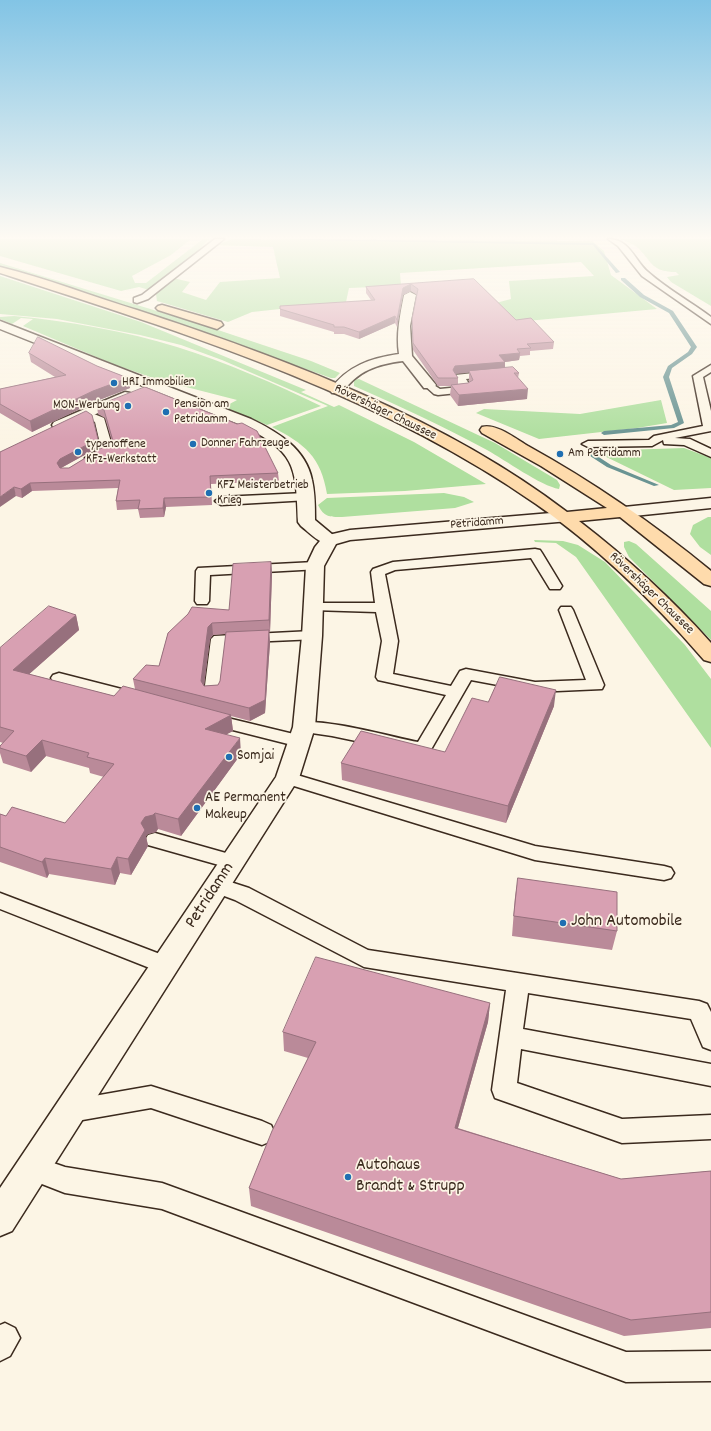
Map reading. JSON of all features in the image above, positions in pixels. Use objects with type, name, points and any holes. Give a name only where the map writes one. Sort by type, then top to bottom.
[{"type":"main road","name":"Rövershäger Chaussee","points":[[109,306],[182,330],[264,360],[337,390],[447,443],[503,476],[563,517],[610,553],[681,622],[711,656]]},
{"type":"main road","points":[[155,306],[217,325]]},
{"type":"main road","points":[[487,430],[575,479],[654,533],[711,580]]},
{"type":"main road","name":"Petridamm","points":[[563,517],[624,512]]},
{"type":"street","points":[[408,306],[404,323],[403,344],[406,357],[429,385]]},
{"type":"street","points":[[1,326],[246,422],[275,437],[286,447],[300,467],[304,478],[306,522],[330,540]]},
{"type":"street","points":[[337,390],[343,380],[354,371],[369,364],[406,357]]},
{"type":"street","points":[[47,431],[84,413],[154,386]]},
{"type":"street","points":[[624,512],[711,503]]},
{"type":"street","name":"Petridamm","points":[[0,1219],[287,778],[302,734],[312,636],[312,606],[315,566],[322,550],[330,540],[350,535],[376,532],[563,517]]},
{"type":"lane","points":[[690,306],[711,321]]},
{"type":"lane","points":[[652,443],[658,438],[710,428],[698,376],[711,368]]},
{"type":"lane","points":[[429,385],[438,392],[467,389],[459,377],[502,374]]},
{"type":"lane","points":[[80,464],[107,449],[100,420],[84,413]]},
{"type":"lane","points":[[588,444],[686,441],[711,452]]},
{"type":"lane","points":[[221,501],[305,497]]},
{"type":"lane","points":[[456,692],[384,677],[390,641],[383,608],[378,572],[393,566],[535,553],[556,586]]},
{"type":"lane","points":[[202,601],[203,571],[315,566]]},
{"type":"lane","points":[[312,606],[383,608]]},
{"type":"lane","points":[[197,715],[302,734],[332,730],[423,748],[466,674],[535,687],[596,685],[566,610]]},
{"type":"lane","points":[[212,693],[219,639],[312,636]]},
{"type":"lane","points":[[59,678],[151,703]]},
{"type":"lane","points":[[287,778],[535,853],[664,873]]},
{"type":"lane","points":[[155,840],[233,862]]},
{"type":"lane","points":[[218,886],[242,894],[364,958],[699,1011],[711,1040]]},
{"type":"lane","points":[[0,901],[165,964]]},
{"type":"lane","points":[[518,982],[504,1090],[622,1131],[711,1127]]},
{"type":"lane","points":[[511,1038],[711,1075]]},
{"type":"lane","points":[[71,1111],[151,1097],[262,1133]]},
{"type":"lane","points":[[33,1168],[65,1180],[162,1196],[626,1367],[711,1366]]},
{"type":"green space","points":[[0,306],[91,306],[141,322],[306,390],[301,392],[334,407],[339,405],[414,442],[486,484],[405,491],[327,494],[321,470],[310,453],[294,439],[272,427],[328,406],[222,360],[181,345],[140,335],[57,319],[0,314]]},
{"type":"green space","points":[[122,306],[140,306],[209,327],[311,361],[340,373],[335,378],[331,378],[188,327]]},
{"type":"green space","points":[[173,306],[310,306],[252,312],[228,322]]},
{"type":"green space","points":[[485,306],[653,306],[657,309],[483,325],[469,310]]},
{"type":"green space","points":[[14,316],[96,327],[157,341],[214,359],[321,406],[267,425],[224,407],[237,400],[159,380],[113,364],[23,326],[33,319],[21,318],[12,324],[0,319],[0,317]]},
{"type":"green space","points":[[359,379],[495,443],[557,480],[560,485],[559,489],[551,487],[533,478],[487,450],[454,433],[354,386],[354,380]]},
{"type":"green space","points":[[661,400],[667,423],[637,428],[539,439],[476,413],[484,409],[580,414]]},
{"type":"green space","points":[[684,448],[711,458],[711,488],[674,490],[594,451]]},
{"type":"green space","points":[[444,493],[464,497],[474,502],[455,508],[342,517],[327,516],[322,512],[318,505],[327,498]]},
{"type":"green space","points":[[708,517],[711,517],[711,555],[700,547],[690,534],[693,525]]},
{"type":"green space","points":[[534,540],[563,541],[578,545],[605,562],[685,645],[711,679],[711,748],[576,557],[556,543],[535,542]]},
{"type":"green space","points":[[629,541],[636,544],[711,611],[711,640],[629,557],[624,547],[624,542]]},
{"type":"building","points":[[280,306],[400,306],[397,320],[395,316],[359,332],[344,327],[334,327],[334,325],[280,309]]},
{"type":"building","points":[[415,306],[501,306],[516,320],[531,318],[554,342],[527,344],[531,348],[517,349],[520,353],[499,355],[505,362],[455,366],[453,370],[458,378],[438,378],[413,343],[412,319]]},
{"type":"building","points":[[38,337],[97,366],[128,378],[93,391],[30,421],[0,404],[0,389],[66,375],[29,353]]},
{"type":"building","points":[[513,367],[519,373],[514,373],[528,389],[459,395],[451,385],[468,383],[473,380],[469,371]]},
{"type":"building","points":[[145,387],[237,424],[242,423],[257,431],[278,473],[210,476],[211,497],[164,498],[163,508],[138,509],[140,500],[116,501],[120,480],[30,483],[21,489],[14,487],[0,497],[0,452],[86,411],[92,415],[98,439],[60,459],[57,463],[60,468],[69,468],[113,441],[104,410],[97,406]]},
{"type":"building","points":[[271,562],[269,620],[212,623],[208,627],[201,681],[204,686],[218,685],[220,681],[226,632],[269,630],[265,700],[249,708],[133,679],[146,665],[159,666],[168,633],[188,614],[192,607],[229,610],[233,564]]},
{"type":"building","points":[[49,606],[76,615],[13,670],[114,696],[123,686],[231,715],[205,729],[240,738],[178,819],[155,813],[145,817],[141,823],[145,830],[128,859],[117,857],[111,869],[45,858],[42,862],[0,847],[0,814],[6,816],[12,807],[65,823],[114,764],[87,757],[89,753],[42,740],[26,756],[0,748],[0,746],[14,731],[0,727],[0,648]]},
{"type":"building","points":[[500,677],[556,690],[508,806],[341,763],[361,731],[445,752],[472,698],[488,702]]},
{"type":"building","points":[[518,878],[617,892],[617,931],[514,916]]},
{"type":"building","points":[[316,957],[490,1003],[455,1128],[621,1179],[711,1171],[711,1312],[631,1320],[249,1188],[272,1131],[316,1042],[283,1032]]},
{"type":"waterway","points":[[604,433],[672,427],[681,423],[666,377],[670,367],[690,353],[694,347],[671,312],[660,306]]},
{"type":"waterway","points":[[589,453],[609,466],[656,485]]},
{"type":"place","name":"HRI Immobilien","points":[[114,383]]},
{"type":"place","name":"MON-Werbung","points":[[128,406]]},
{"type":"place","name":"Pension am Petridamm","points":[[166,412]]},
{"type":"place","name":"Donner Fahrzeuge","points":[[193,444]]},
{"type":"place","name":"typenoffene KFz-Werkstatt","points":[[78,452]]},
{"type":"place","name":"Am Petridamm","points":[[560,454]]},
{"type":"place","name":"KFZ Meisterbetrieb Krieg","points":[[209,493]]},
{"type":"place","name":"Somjai","points":[[229,757]]},
{"type":"place","name":"AE Permanent Makeup","points":[[197,808]]},
{"type":"place","name":"John Automobile","points":[[563,923]]},
{"type":"place","name":"Autohaus Brandt & Strupp","points":[[348,1177]]}]
